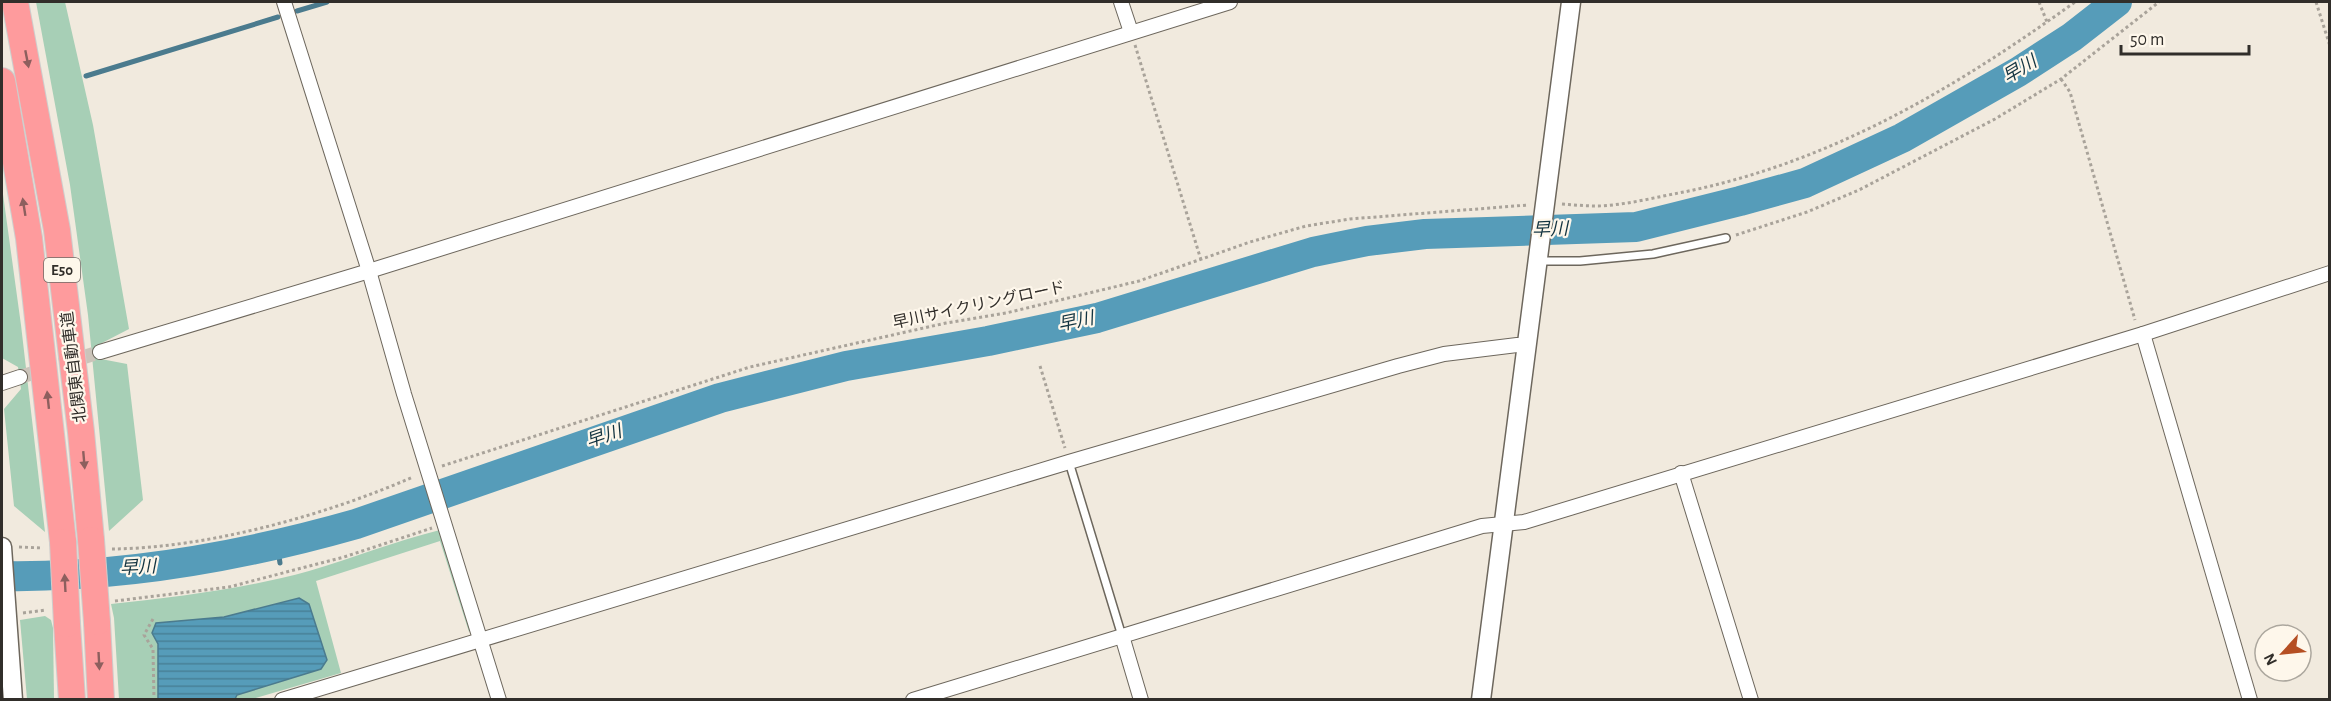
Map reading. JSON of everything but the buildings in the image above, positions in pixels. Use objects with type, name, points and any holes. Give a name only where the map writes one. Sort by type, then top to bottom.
[{"type":"highway","name":"北関東自動車道","points":[[15,2],[57,230],[97,545],[103,612],[101,699]]},
{"type":"highway","name":"北関東自動車道","points":[[2,81],[29,238],[60,617],[72,699]]},
{"type":"street","points":[[284,2],[369,271],[404,394],[431,470],[499,699]]},
{"type":"street","points":[[1121,2],[1131,32]]},
{"type":"street","points":[[100,352],[369,271],[1230,2]]},
{"type":"street","points":[[1481,699],[1571,2]]},
{"type":"street","points":[[913,699],[1482,526],[1524,522],[2142,334],[2330,273]]},
{"type":"street","points":[[2142,334],[2250,699]]},
{"type":"street","points":[[282,699],[1069,462],[1421,359],[1527,345]]},
{"type":"street","points":[[2,383],[20,377]]},
{"type":"street","points":[[1680,473],[1751,699]]},
{"type":"street","points":[[2,547],[13,699]]},
{"type":"street","points":[[1122,636],[1140,699]]},
{"type":"lane","points":[[1538,259],[1580,261],[1653,254],[1726,238]]},
{"type":"lane","points":[[1069,462],[1122,636]]},
{"type":"path","points":[[2039,2],[2047,21]]},
{"type":"path","name":"早川サイクリングロード","points":[[97,545],[156,546],[247,532],[385,489],[431,470],[750,367],[843,345],[1075,297],[1138,281],[1250,242],[1306,226],[1339,220],[1545,205],[1598,206],[1728,183],[1793,162],[1898,116],[1996,58],[2075,2]]},
{"type":"path","points":[[1726,238],[1807,212],[1859,190],[1995,118],[2061,79],[2159,2]]},
{"type":"path","points":[[2316,2],[2330,46]]},
{"type":"path","points":[[1131,32],[1201,260]]},
{"type":"path","points":[[2061,79],[2070,92],[2136,324],[2142,334]]},
{"type":"path","points":[[1040,366],[1069,462]]},
{"type":"path","points":[[103,612],[229,587],[344,557],[445,523]]},
{"type":"path","points":[[33,548],[54,545]]},
{"type":"path","points":[[6,610],[60,617]]},
{"type":"path","points":[[153,619],[144,635],[153,649],[154,699]]},
{"type":"green space","points":[[36,2],[65,2],[93,125],[129,329],[100,344],[101,359],[127,364],[143,500],[109,531],[88,315],[70,185]]},
{"type":"green space","points":[[2,187],[45,532],[14,506],[4,409],[21,389],[18,367],[2,358]]},
{"type":"green space","points":[[440,530],[471,627],[469,632],[440,541],[316,581],[341,673],[252,699],[235,699],[299,598],[224,617],[156,623],[158,699],[119,699],[114,618],[111,604],[210,592],[260,583],[309,571]]},
{"type":"green space","points":[[45,616],[51,620],[53,628],[54,699],[27,699],[20,620]]},
{"type":"water","points":[[299,598],[309,604],[327,660],[321,669],[237,695],[235,699],[158,699],[158,644],[152,633],[156,623],[224,617]]},
{"type":"waterway","points":[[297,11],[327,2]]},
{"type":"waterway","name":"早川","points":[[2,576],[47,576],[136,569],[225,555],[312,536],[356,524],[720,398],[846,366],[988,341],[1097,318],[1313,252],[1367,241],[1425,234],[1636,227],[1740,201],[1805,183],[1902,138],[2018,72],[2072,37],[2117,2]]},
{"type":"waterway","points":[[86,76],[278,17]]},
{"type":"waterway","points":[[277,544],[280,563]]},
{"type":"tunnel","points":[[20,377],[100,352]]}]
